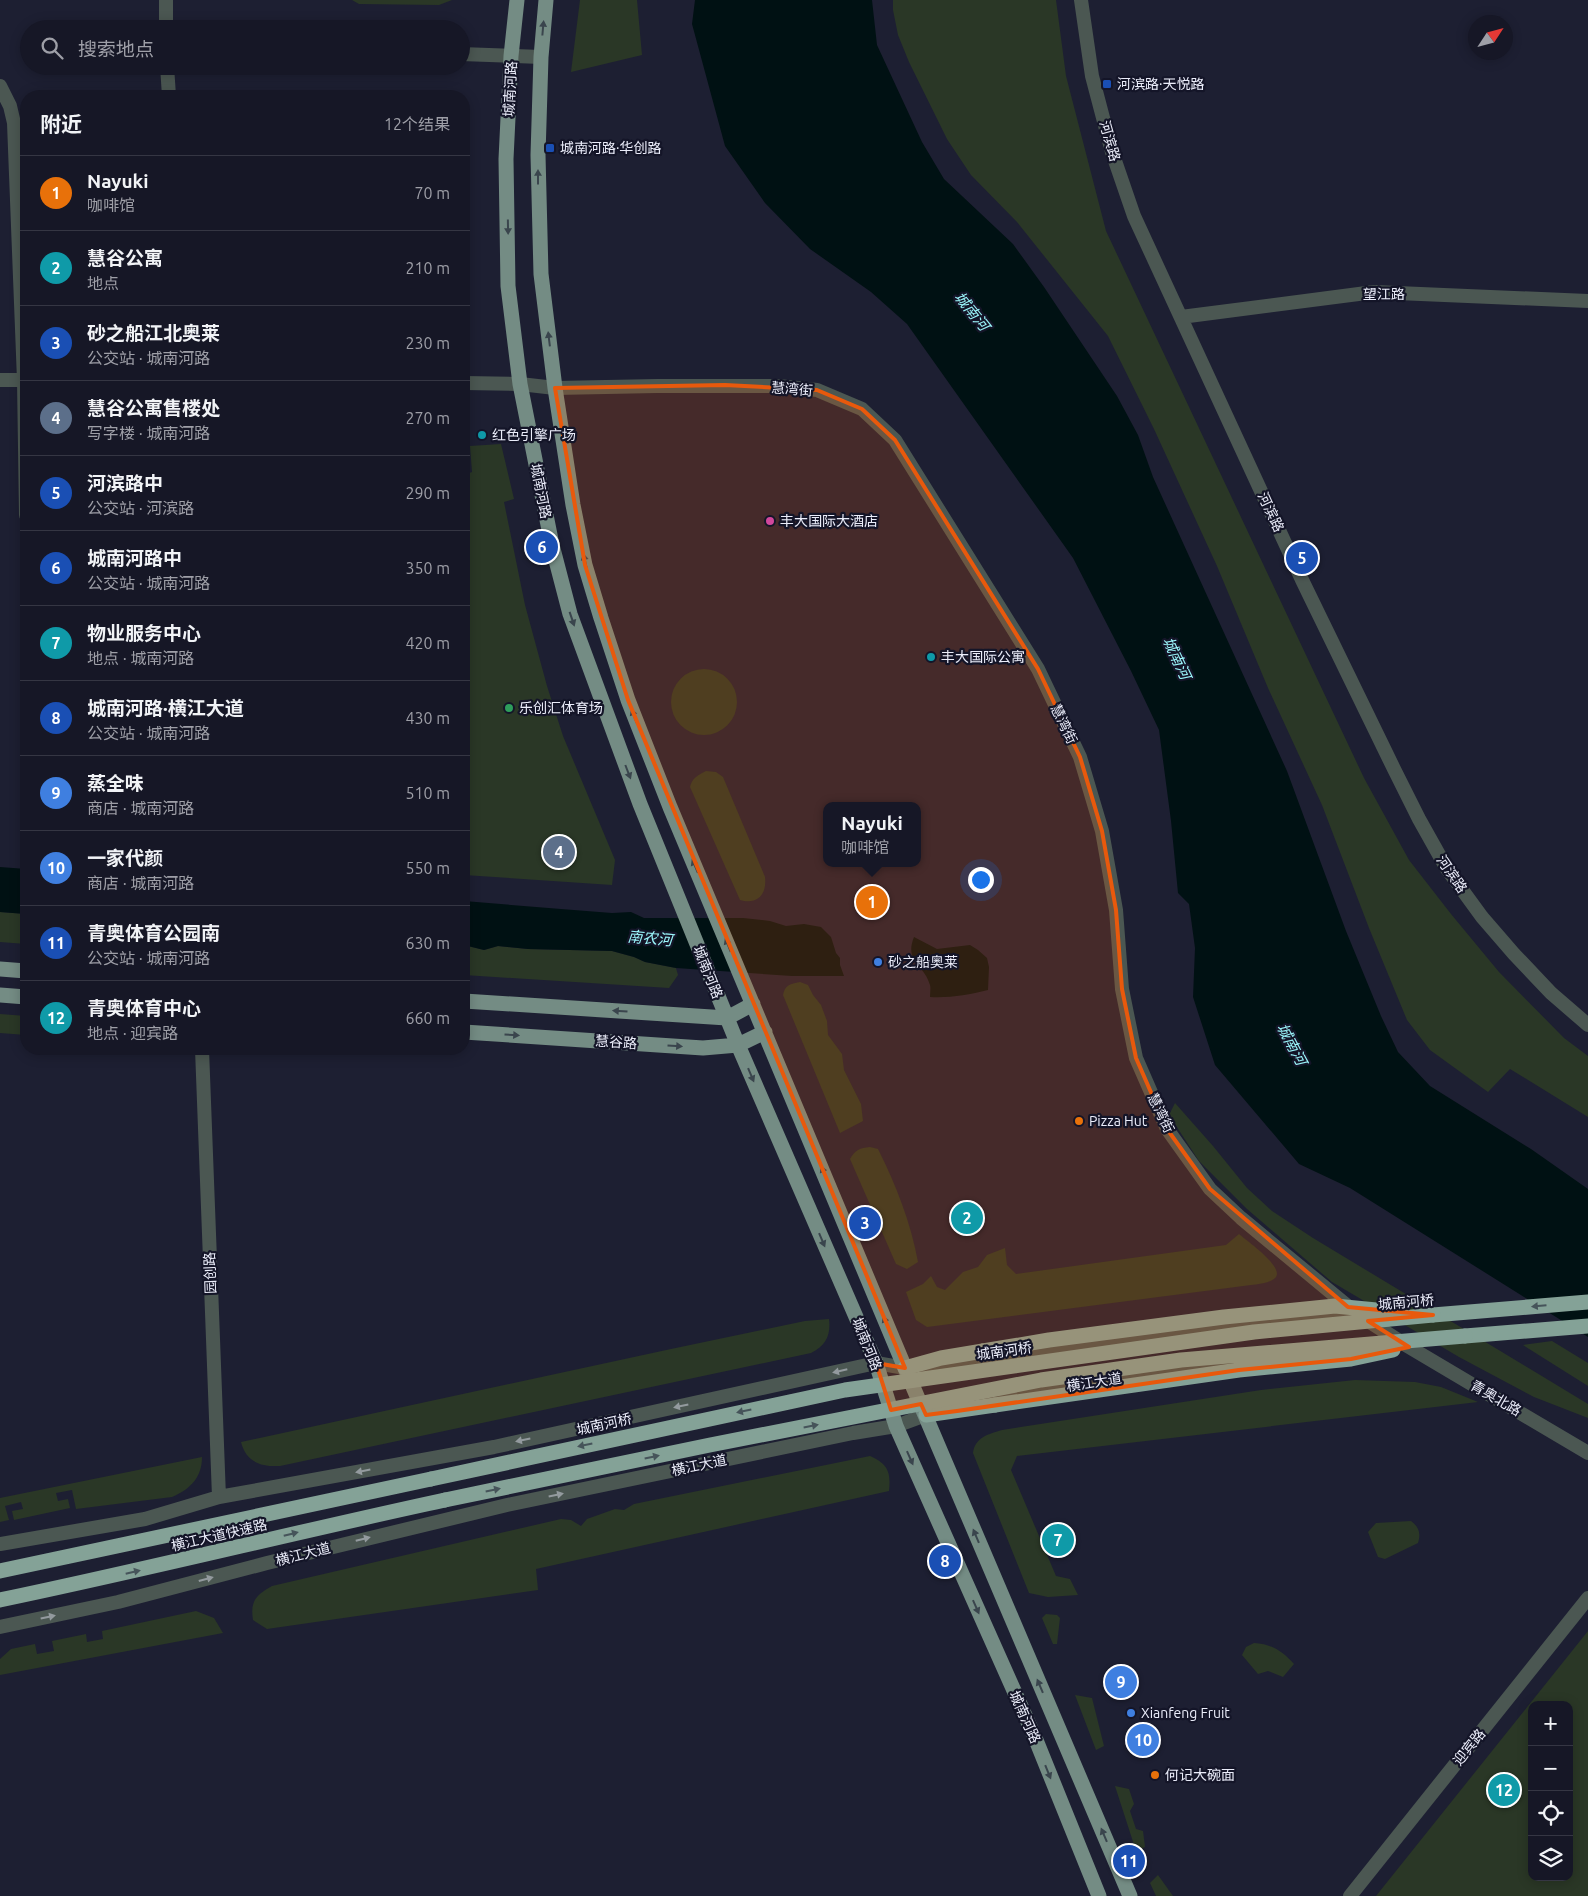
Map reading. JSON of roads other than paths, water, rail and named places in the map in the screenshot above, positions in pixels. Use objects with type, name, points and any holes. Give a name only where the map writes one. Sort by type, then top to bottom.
[{"type":"highway","name":"城南河桥","points":[[431,1479],[845,1390],[1254,1332],[1588,1302]]},
{"type":"highway","points":[[905,1368],[941,1358],[1058,1338],[1224,1317],[1335,1306],[1433,1315]]},
{"type":"highway","points":[[926,1415],[1229,1371],[1351,1358],[1465,1336],[1588,1326]]},
{"type":"highway","name":"横江大道快速路","points":[[0,1600],[445,1500],[710,1445],[1041,1380],[1180,1360],[1465,1336]]},
{"type":"highway","name":"横江大道快速路","points":[[0,1571],[431,1479]]},
{"type":"highway","points":[[0,1563],[91,1552]]},
{"type":"highway","points":[[0,1607],[109,1577]]},
{"type":"main road","name":"城南河路","points":[[518,0],[511,56],[506,159],[508,286],[520,384],[552,545],[570,614],[640,804],[712,982],[876,1363],[896,1426],[1036,1740],[1099,1896]]},
{"type":"main road","name":"城南河路","points":[[546,0],[541,57],[538,155],[541,274],[555,388],[578,531],[585,565],[601,618],[647,751],[905,1368],[1130,1896]]},
{"type":"main road","points":[[0,968],[20,970]]},
{"type":"main road","points":[[0,995],[20,997]]},
{"type":"main road","points":[[470,1001],[727,1018],[753,1004]]},
{"type":"main road","name":"慧谷路","points":[[470,1032],[703,1048],[738,1045],[764,1032]]},
{"type":"street","points":[[166,0],[166,20]]},
{"type":"street","name":"河滨路","points":[[1081,0],[1092,76],[1112,152],[1134,216],[1307,591],[1419,819],[1447,869],[1482,916],[1514,954],[1551,993],[1588,1025]]},
{"type":"street","points":[[470,54],[541,57]]},
{"type":"street","points":[[167,75],[168,90]]},
{"type":"street","points":[[0,86],[10,106],[14,123],[20,263]]},
{"type":"street","name":"望江路","points":[[1181,317],[1374,292],[1588,301]]},
{"type":"street","points":[[0,380],[20,380]]},
{"type":"street","name":"慧湾街","points":[[470,383],[520,384],[555,388],[778,386],[816,390],[862,409],[895,440],[1038,669],[1080,757],[1102,831],[1116,910],[1122,989],[1136,1058],[1167,1130],[1216,1195],[1241,1218],[1356,1313],[1404,1344]]},
{"type":"street","name":"园创路","points":[[202,1055],[219,1497]]},
{"type":"street","points":[[0,1544],[144,1519],[219,1497],[494,1446],[876,1363],[905,1368],[944,1367],[1205,1328],[1356,1313]]},
{"type":"street","name":"横江大道","points":[[0,1628],[118,1602],[267,1563],[507,1505],[853,1433],[896,1426],[952,1406],[992,1397],[1223,1364],[1404,1344]]},
{"type":"street","name":"青奥北路","points":[[1404,1344],[1588,1453]]},
{"type":"street","name":"迎宾路","points":[[1350,1896],[1588,1598]]},
{"type":"water","name":"城南河","points":[[695,0],[872,0],[877,45],[922,142],[944,179],[1013,244],[1117,396],[1138,435],[1153,477],[1287,771],[1346,931],[1398,1052],[1430,1086],[1531,1149],[1588,1189],[1588,1337],[1350,1188],[1299,1164],[1215,1065],[1193,997],[1195,948],[1189,904],[1178,893],[1159,730],[1131,671],[1073,558],[907,324],[871,292],[810,249],[765,203],[725,146],[692,24]]},
{"type":"water","points":[[0,867],[20,869],[20,914],[0,912]]},
{"type":"water","name":"南农河","points":[[470,901],[612,913],[631,912],[644,918],[743,918],[770,921],[786,926],[804,924],[821,927],[831,937],[836,953],[840,958],[840,965],[844,976],[792,976],[676,968],[645,962],[612,951],[528,949],[498,946],[484,950],[470,946]]},
{"type":"water","points":[[914,937],[937,949],[970,945],[978,950],[987,958],[989,967],[988,990],[959,996],[930,997],[930,986],[927,978],[916,963],[911,952]]},
{"type":"place","name":"河滨路·天悦路","points":[[1107,84]]},
{"type":"place","name":"城南河路·华创路","points":[[550,148]]},
{"type":"place","name":"红色引擎广场","points":[[482,435]]},
{"type":"place","name":"丰大国际大酒店","points":[[770,521]]},
{"type":"place","name":"城南河路中","points":[[542,547]]},
{"type":"place","name":"河滨路中","points":[[1302,558]]},
{"type":"place","name":"丰大国际公寓","points":[[931,657]]},
{"type":"place","name":"乐创汇体育场","points":[[509,708]]},
{"type":"place","name":"慧谷公寓售楼处","points":[[559,852]]},
{"type":"place","name":"Nayuki","points":[[872,902]]},
{"type":"place","name":"砂之船奥莱","points":[[878,962]]},
{"type":"place","name":"Pizza Hut","points":[[1079,1121]]},
{"type":"place","name":"慧谷公寓","points":[[967,1218]]},
{"type":"place","name":"砂之船江北奥莱","points":[[865,1223]]},
{"type":"place","name":"物业服务中心","points":[[1058,1540]]},
{"type":"place","name":"城南河路·横江大道","points":[[945,1561]]},
{"type":"place","name":"蒸全味","points":[[1121,1682]]},
{"type":"place","name":"Xianfeng Fruit","points":[[1131,1713]]},
{"type":"place","name":"一家代颜","points":[[1143,1740]]},
{"type":"place","name":"何记大碗面","points":[[1155,1775]]},
{"type":"place","name":"青奥体育中心","points":[[1504,1790]]},
{"type":"place","name":"青奥体育公园南","points":[[1129,1861]]}]
